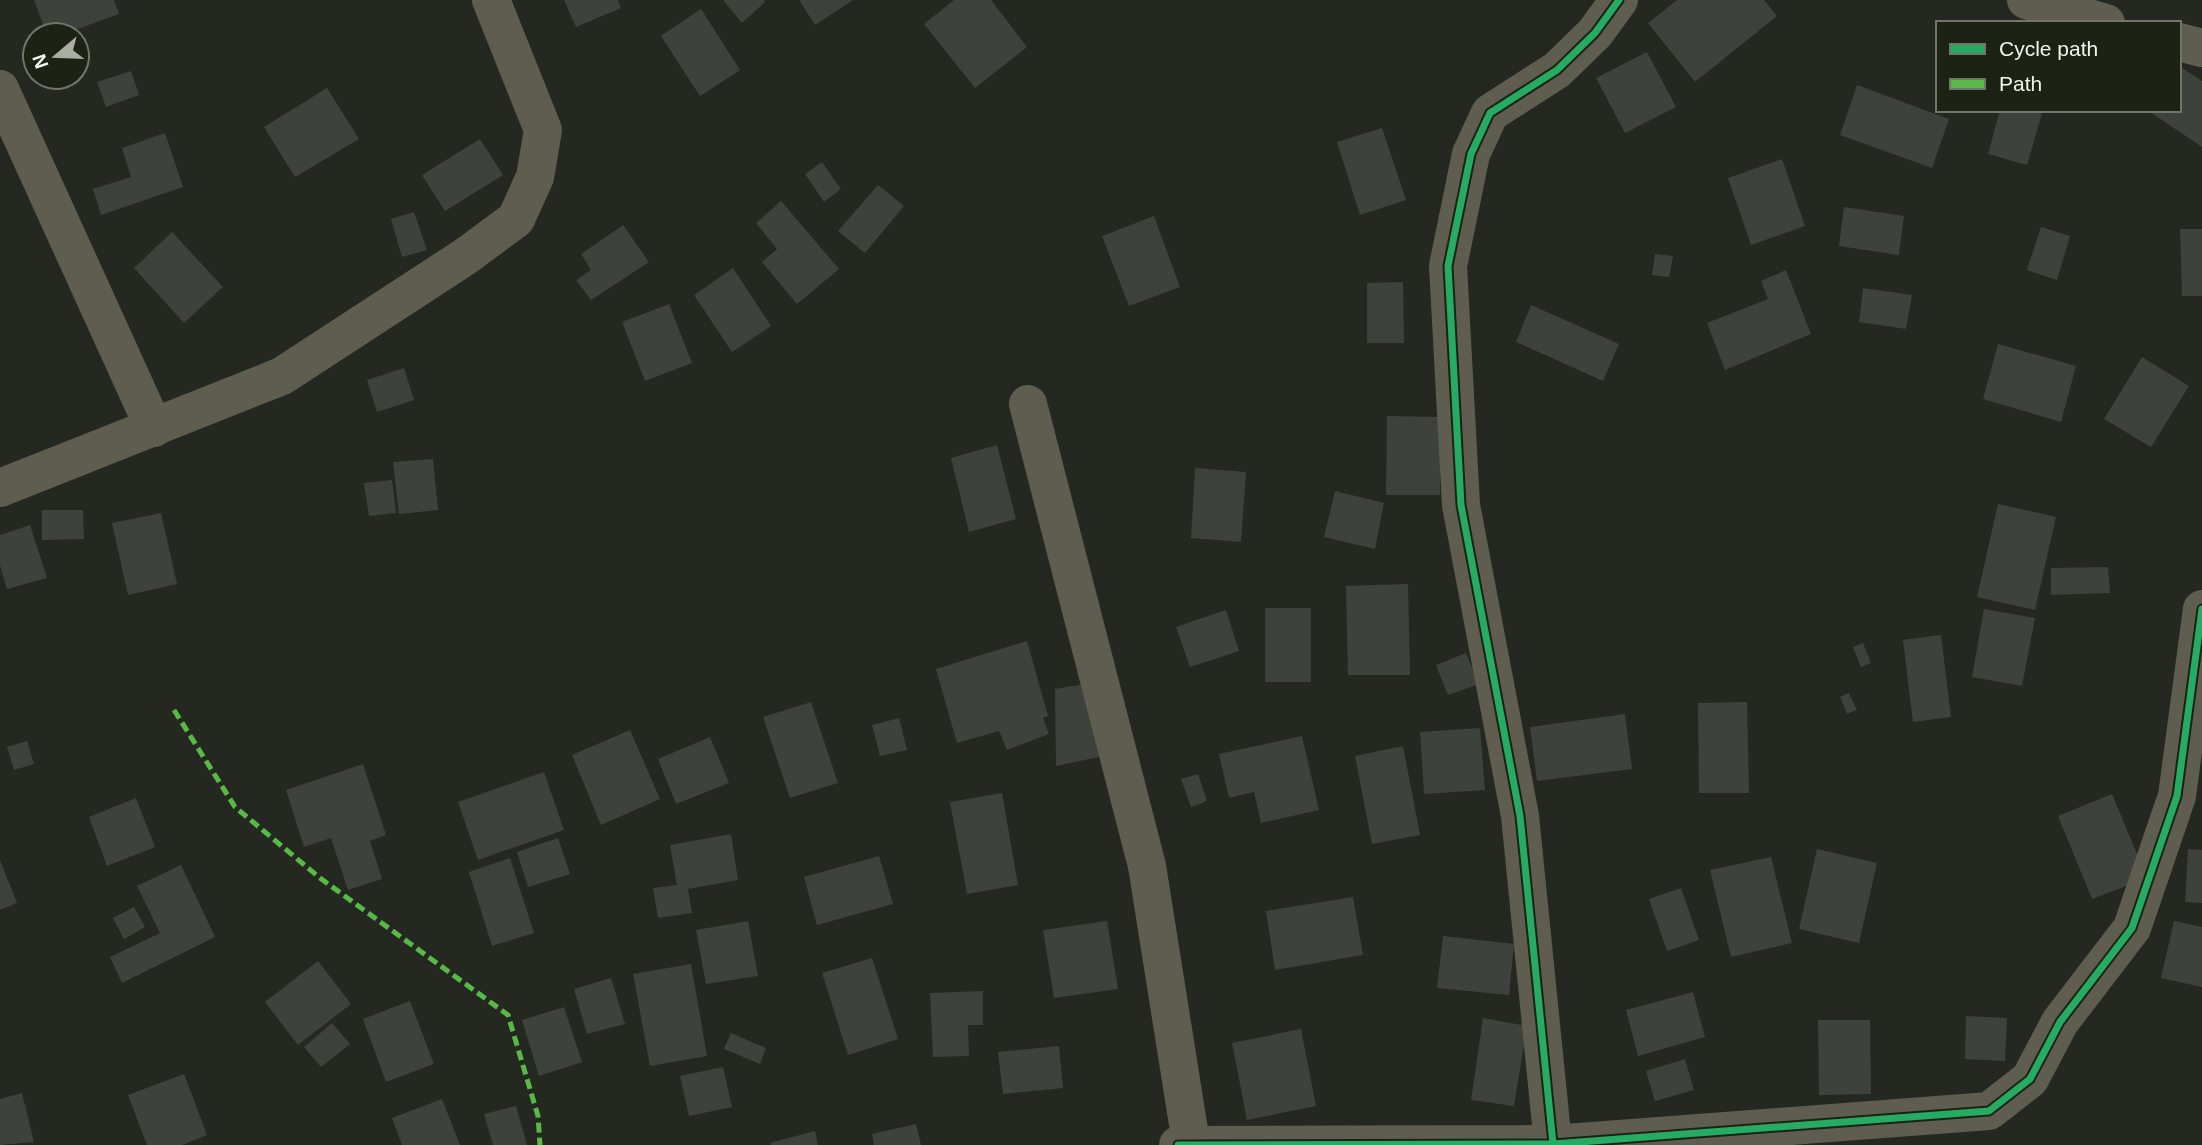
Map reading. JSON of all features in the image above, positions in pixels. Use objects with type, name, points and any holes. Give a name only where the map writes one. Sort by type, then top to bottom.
[{"type":"street","points":[[0,488],[282,376],[466,256],[516,219],[535,177],[542,130],[491,0]]},
{"type":"street","points":[[1553,1144],[1520,816],[1461,505],[1448,267],[1471,154],[1490,113],[1557,70],[1595,33],[1619,0]]},
{"type":"street","points":[[2026,0],[2099,21]]},
{"type":"street","points":[[2181,43],[2202,48]]},
{"type":"street","points":[[0,89],[154,428]]},
{"type":"street","points":[[1028,404],[1147,866],[1185,1144],[1553,1144],[1989,1111],[2030,1079],[2060,1022],[2133,928],[2190,799],[2202,609]]},
{"type":"building","points":[[34,0],[114,0],[119,14],[91,24],[91,21],[42,21]]},
{"type":"building","points":[[564,0],[618,0],[621,8],[576,27]]},
{"type":"building","points":[[723,0],[764,0],[765,2],[742,23]]},
{"type":"building","points":[[799,0],[853,0],[815,25]]},
{"type":"building","points":[[954,0],[991,0],[1027,47],[975,88],[924,24]]},
{"type":"building","points":[[1677,0],[1764,0],[1777,16],[1695,82],[1648,23]]},
{"type":"building","points":[[701,9],[740,70],[700,96],[661,36]]},
{"type":"building","points":[[1647,52],[1676,107],[1625,133],[1596,78]]},
{"type":"building","points":[[2181,67],[2202,81],[2202,147],[2150,112],[2181,112]]},
{"type":"building","points":[[131,71],[139,95],[106,107],[97,82]]},
{"type":"building","points":[[1857,85],[1949,119],[1932,168],[1840,135]]},
{"type":"building","points":[[327,88],[359,139],[295,177],[264,127]]},
{"type":"building","points":[[1999,112],[2042,112],[2027,165],[1988,154]]},
{"type":"building","points":[[1382,128],[1406,200],[1360,215],[1337,142]]},
{"type":"building","points":[[165,133],[183,187],[101,215],[93,189],[131,177],[122,148]]},
{"type":"building","points":[[480,139],[503,175],[445,211],[422,175]]},
{"type":"building","points":[[1782,159],[1805,226],[1751,245],[1728,178]]},
{"type":"building","points":[[822,162],[841,189],[824,202],[805,174]]},
{"type":"building","points":[[878,185],[904,206],[865,253],[838,231]]},
{"type":"building","points":[[781,201],[839,269],[797,304],[762,262],[777,249],[756,223]]},
{"type":"building","points":[[1844,207],[1904,216],[1899,255],[1839,246]]},
{"type":"building","points":[[414,212],[427,250],[402,257],[391,219]]},
{"type":"building","points":[[1154,216],[1180,287],[1129,306],[1102,236]]},
{"type":"building","points":[[623,225],[649,262],[591,300],[576,280],[591,270],[581,254]]},
{"type":"building","points":[[2041,227],[2070,236],[2057,280],[2027,270]]},
{"type":"building","points":[[2180,229],[2202,229],[2202,296],[2182,296]]},
{"type":"building","points":[[172,232],[223,287],[184,323],[134,268]]},
{"type":"building","points":[[1655,254],[1673,256],[1669,277],[1652,275]]},
{"type":"building","points":[[733,268],[771,326],[732,352],[694,295]]},
{"type":"building","points":[[1786,270],[1811,334],[1725,370],[1707,323],[1768,299],[1761,281]]},
{"type":"building","points":[[1403,282],[1404,343],[1367,343],[1367,283]]},
{"type":"building","points":[[1863,288],[1912,295],[1906,329],[1859,322]]},
{"type":"building","points":[[669,304],[692,363],[645,381],[622,322]]},
{"type":"building","points":[[1531,305],[1619,344],[1603,381],[1516,342]]},
{"type":"building","points":[[1998,344],[2076,366],[2061,422],[1983,399]]},
{"type":"building","points":[[2142,357],[2189,386],[2151,447],[2104,419]]},
{"type":"building","points":[[404,368],[414,400],[377,412],[367,380]]},
{"type":"building","points":[[1387,416],[1440,417],[1440,495],[1386,495]]},
{"type":"building","points":[[997,445],[1016,519],[969,532],[951,458]]},
{"type":"building","points":[[433,459],[438,510],[399,514],[393,462]]},
{"type":"building","points":[[1195,468],[1246,472],[1241,542],[1191,538]]},
{"type":"building","points":[[392,480],[396,513],[369,516],[364,483]]},
{"type":"building","points":[[1335,491],[1384,503],[1375,549],[1324,537]]},
{"type":"building","points":[[1998,504],[2056,517],[2035,610],[1977,597]]},
{"type":"building","points":[[42,510],[83,510],[84,539],[42,540]]},
{"type":"building","points":[[161,513],[177,584],[128,595],[112,523]]},
{"type":"building","points":[[30,525],[47,578],[7,589],[0,565],[0,535]]},
{"type":"building","points":[[2108,567],[2110,593],[2051,595],[2051,568]]},
{"type":"building","points":[[1408,584],[1410,675],[1348,675],[1346,586]]},
{"type":"building","points":[[1265,608],[1311,608],[1311,682],[1265,682]]},
{"type":"building","points":[[1984,609],[2035,618],[2022,686],[1972,677]]},
{"type":"building","points":[[1226,610],[1239,651],[1190,667],[1176,627]]},
{"type":"building","points":[[1941,635],[1951,717],[1913,722],[1903,640]]},
{"type":"building","points":[[1027,641],[1048,716],[1043,718],[1049,734],[1007,750],[999,731],[957,743],[936,669]]},
{"type":"building","points":[[1863,643],[1871,663],[1861,667],[1853,647]]},
{"type":"building","points":[[1466,653],[1479,684],[1448,695],[1436,665]]},
{"type":"building","points":[[1098,682],[1113,754],[1056,766],[1055,689]]},
{"type":"building","points":[[1849,693],[1857,710],[1847,714],[1840,697]]},
{"type":"building","points":[[811,702],[838,783],[790,798],[763,717]]},
{"type":"building","points":[[1747,702],[1749,793],[1699,793],[1698,703]]},
{"type":"building","points":[[1625,714],[1632,769],[1537,781],[1530,727]]},
{"type":"building","points":[[899,718],[907,750],[880,756],[872,725]]},
{"type":"building","points":[[1480,728],[1485,790],[1424,794],[1420,732]]},
{"type":"building","points":[[630,730],[660,799],[601,825],[572,755]]},
{"type":"building","points":[[1302,736],[1319,810],[1261,823],[1254,792],[1229,798],[1219,754]]},
{"type":"building","points":[[710,737],[729,783],[676,804],[658,759]]},
{"type":"building","points":[[27,741],[34,764],[14,770],[7,747]]},
{"type":"building","points":[[1403,746],[1420,835],[1372,844],[1355,756]]},
{"type":"building","points":[[363,764],[386,835],[370,841],[382,879],[348,890],[331,838],[304,847],[286,790]]},
{"type":"building","points":[[544,772],[564,830],[478,860],[458,802]]},
{"type":"building","points":[[1198,774],[1207,801],[1191,807],[1181,779]]},
{"type":"building","points":[[1002,793],[1018,885],[967,894],[950,802]]},
{"type":"building","points":[[2112,794],[2147,878],[2092,899],[2058,816]]},
{"type":"building","points":[[136,798],[155,847],[107,866],[89,817]]},
{"type":"building","points":[[731,834],[738,880],[688,889],[692,913],[658,918],[653,888],[677,885],[670,845]]},
{"type":"building","points":[[558,838],[570,874],[528,887],[517,852]]},
{"type":"building","points":[[1817,849],[1877,863],[1859,943],[1799,929]]},
{"type":"building","points":[[2188,849],[2202,850],[2202,903],[2185,902]]},
{"type":"building","points":[[879,856],[893,904],[817,925],[804,877]]},
{"type":"building","points":[[1771,857],[1792,943],[1731,957],[1710,870]]},
{"type":"building","points":[[510,858],[534,933],[492,946],[469,872]]},
{"type":"building","points":[[0,860],[17,903],[0,910]]},
{"type":"building","points":[[181,865],[215,937],[122,983],[110,957],[160,933],[137,886]]},
{"type":"building","points":[[1681,888],[1699,940],[1667,951],[1649,899]]},
{"type":"building","points":[[1353,897],[1363,955],[1275,970],[1266,911]]},
{"type":"building","points":[[134,907],[145,927],[124,939],[113,918]]},
{"type":"building","points":[[748,921],[758,976],[706,984],[696,930]]},
{"type":"building","points":[[1107,921],[1118,989],[1054,998],[1043,930]]},
{"type":"building","points":[[2174,921],[2202,927],[2202,987],[2161,978]]},
{"type":"building","points":[[1443,936],[1514,944],[1509,995],[1437,988]]},
{"type":"building","points":[[872,958],[898,1039],[848,1055],[822,973]]},
{"type":"building","points":[[318,961],[351,1004],[298,1045],[265,1002]]},
{"type":"building","points":[[691,964],[707,1056],[650,1066],[633,974]]},
{"type":"building","points":[[611,978],[625,1024],[587,1034],[574,989]]},
{"type":"building","points":[[983,991],[983,1025],[968,1025],[969,1056],[933,1057],[930,993]]},
{"type":"building","points":[[1693,992],[1705,1037],[1638,1056],[1626,1010]]},
{"type":"building","points":[[410,1001],[434,1064],[386,1082],[363,1019]]},
{"type":"building","points":[[564,1007],[582,1062],[539,1076],[522,1020]]},
{"type":"building","points":[[1966,1016],[2007,1018],[2005,1061],[1965,1059]]},
{"type":"building","points":[[1483,1018],[1527,1026],[1514,1106],[1471,1100]]},
{"type":"building","points":[[1818,1020],[1870,1020],[1871,1094],[1819,1095]]},
{"type":"building","points":[[332,1023],[350,1044],[321,1067],[304,1047]]},
{"type":"building","points":[[1301,1029],[1316,1106],[1247,1120],[1232,1043]]},
{"type":"building","points":[[731,1033],[766,1048],[760,1064],[724,1049]]},
{"type":"building","points":[[1059,1046],[1063,1088],[1003,1094],[998,1052]]},
{"type":"building","points":[[1685,1059],[1694,1090],[1655,1101],[1646,1071]]},
{"type":"building","points":[[723,1067],[732,1107],[689,1116],[680,1076]]},
{"type":"building","points":[[184,1074],[207,1135],[182,1145],[147,1145],[128,1095]]},
{"type":"building","points":[[22,1093],[34,1142],[0,1145],[0,1099]]},
{"type":"building","points":[[442,1099],[460,1145],[402,1145],[392,1118]]},
{"type":"building","points":[[516,1106],[527,1145],[493,1145],[484,1114]]},
{"type":"building","points":[[916,1124],[921,1145],[874,1145],[872,1134]]},
{"type":"building","points":[[815,1131],[818,1145],[770,1143]]},
{"type":"marked path","points":[[174,710],[235,807],[320,878],[508,1015],[538,1116],[540,1145]]},
{"type":"cycle path","points":[[1553,1144],[1520,816],[1461,505],[1448,266],[1471,154],[1490,113],[1557,70],[1595,33],[1619,0]]},
{"type":"cycle path","points":[[1178,1145],[1553,1144],[1989,1111],[2030,1079],[2060,1022],[2132,928],[2177,796],[2202,609]]}]
